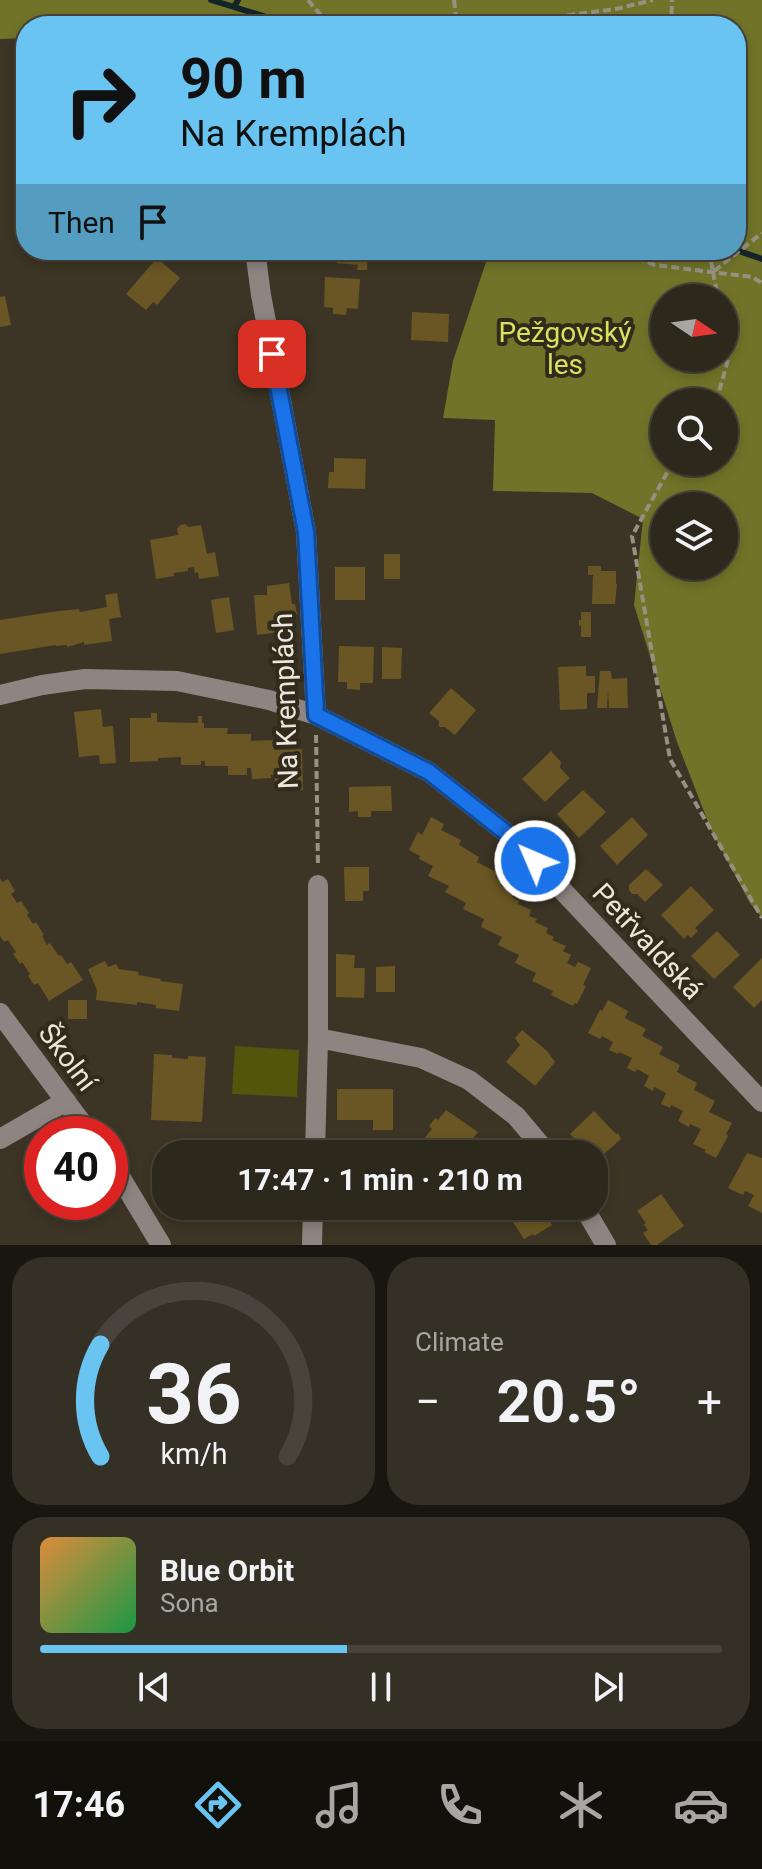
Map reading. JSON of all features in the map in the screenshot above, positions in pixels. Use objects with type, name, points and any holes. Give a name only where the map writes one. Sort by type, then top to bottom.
[{"type":"street","name":"Na Kremplách","points":[[256,260],[306,532],[316,715]]},
{"type":"street","name":"Petřvaldská","points":[[0,695],[85,679],[177,681],[269,700],[316,715],[429,772],[514,839],[762,1102]]},
{"type":"street","points":[[315,1140],[318,885]]},
{"type":"street","name":"Školní","points":[[0,1013],[77,1116]]},
{"type":"street","points":[[318,1038],[421,1058],[469,1080],[516,1116],[536,1140]]},
{"type":"street","points":[[0,1139],[66,1101]]},
{"type":"street","points":[[128,1190],[161,1245]]},
{"type":"street","points":[[312,1245],[313,1220]]},
{"type":"street","points":[[591,1220],[606,1245]]},
{"type":"path","points":[[308,0],[324,16]]},
{"type":"path","points":[[562,16],[616,9],[653,0]]},
{"type":"path","points":[[316,16],[320,14]]},
{"type":"path","points":[[746,246],[762,233]]},
{"type":"path","points":[[641,260],[655,265],[752,277],[762,283]]},
{"type":"path","points":[[711,260],[715,284]]},
{"type":"path","points":[[713,272],[728,260]]},
{"type":"path","points":[[665,476],[632,536],[670,759],[762,918]]},
{"type":"path","name":"Na Kremplách","points":[[316,715],[318,885]]},
{"type":"shaded area","points":[[235,1046],[299,1050],[297,1097],[232,1094]]},
{"type":"green space","name":"Pežgovský les","points":[[0,0],[762,0],[762,918],[750,903],[712,832],[677,742],[634,605],[643,519],[592,493],[493,491],[495,420],[443,418],[453,361],[487,260],[746,260],[746,16],[16,16],[16,38],[0,39]]},
{"type":"building","points":[[155,260],[180,278],[157,305],[153,302],[146,310],[126,294]]},
{"type":"building","points":[[337,260],[368,260],[367,270],[357,270],[358,265],[337,263]]},
{"type":"building","points":[[325,277],[360,279],[358,309],[347,308],[346,315],[333,314],[333,308],[324,307]]},
{"type":"building","points":[[5,296],[11,325],[0,327],[0,297]]},
{"type":"building","points":[[412,312],[449,314],[448,342],[411,340]]},
{"type":"building","points":[[334,458],[366,459],[365,489],[328,488],[329,472],[334,472]]},
{"type":"building","points":[[185,524],[189,527],[201,525],[207,554],[215,552],[219,576],[199,579],[194,567],[174,573],[174,576],[156,579],[150,540],[178,535],[177,529]]},
{"type":"building","points":[[384,554],[400,554],[400,579],[384,579]]},
{"type":"building","points":[[588,566],[601,566],[601,571],[616,571],[615,604],[592,604],[593,575],[588,575]]},
{"type":"building","points":[[335,567],[365,567],[365,600],[335,600]]},
{"type":"building","points":[[289,583],[297,614],[294,615],[296,630],[257,635],[254,595],[267,595],[267,586]]},
{"type":"building","points":[[117,593],[121,617],[109,619],[112,641],[84,645],[84,642],[67,647],[56,645],[0,654],[0,620],[107,607],[105,595]]},
{"type":"building","points":[[229,597],[234,630],[216,633],[211,600]]},
{"type":"building","points":[[581,612],[591,612],[591,637],[581,637]]},
{"type":"building","points":[[339,646],[374,647],[373,683],[360,683],[360,690],[347,689],[347,682],[338,682]]},
{"type":"building","points":[[382,647],[402,648],[401,679],[382,679]]},
{"type":"building","points":[[586,666],[586,676],[595,676],[595,693],[587,693],[587,709],[560,710],[558,667]]},
{"type":"building","points":[[600,671],[611,671],[612,679],[627,678],[628,708],[609,708],[608,690],[607,708],[597,708]]},
{"type":"building","points":[[451,688],[476,710],[455,735],[445,727],[439,727],[439,721],[429,713]]},
{"type":"building","points":[[101,709],[103,727],[113,726],[116,763],[100,764],[99,755],[79,757],[74,712]]},
{"type":"building","points":[[151,713],[157,713],[157,722],[198,723],[198,716],[202,716],[204,728],[228,728],[227,734],[251,734],[251,741],[274,740],[274,750],[302,749],[303,790],[279,790],[275,787],[275,775],[252,779],[251,768],[247,768],[247,775],[228,775],[228,766],[205,766],[205,761],[201,761],[201,765],[181,765],[181,757],[130,762],[130,718],[151,718]]},
{"type":"building","points":[[551,751],[561,762],[560,768],[570,778],[545,802],[522,779]]},
{"type":"building","points":[[391,786],[392,811],[371,811],[371,817],[358,817],[358,811],[349,812],[349,787]]},
{"type":"building","points":[[583,790],[606,812],[579,838],[557,814]]},
{"type":"building","points":[[431,817],[444,824],[441,830],[461,840],[459,845],[479,857],[477,862],[498,873],[495,877],[503,881],[501,886],[514,892],[512,897],[519,901],[518,904],[531,910],[529,916],[537,919],[535,922],[548,928],[546,933],[554,937],[552,940],[566,946],[563,951],[571,955],[567,963],[575,967],[578,962],[591,968],[577,1004],[573,1006],[551,995],[553,991],[532,981],[536,973],[515,963],[519,955],[498,945],[502,937],[481,927],[484,919],[463,909],[466,903],[445,892],[449,886],[428,876],[433,866],[409,850],[418,832],[422,835]]},
{"type":"building","points":[[632,817],[648,835],[617,865],[600,846]]},
{"type":"building","points":[[344,867],[369,867],[369,891],[363,891],[363,901],[345,901]]},
{"type":"building","points":[[646,869],[663,885],[645,902],[637,894],[632,894],[629,885]]},
{"type":"building","points":[[0,878],[2,882],[8,879],[15,891],[11,894],[17,903],[21,901],[33,924],[36,922],[47,945],[50,943],[67,964],[71,962],[83,980],[49,1001],[13,954],[16,952],[8,940],[4,942],[0,936]]},
{"type":"building","points":[[691,886],[714,910],[695,928],[698,931],[691,938],[688,935],[684,939],[661,915]]},
{"type":"building","points":[[717,931],[740,955],[714,979],[691,956]]},
{"type":"building","points":[[336,954],[355,955],[354,968],[365,968],[364,998],[336,997]]},
{"type":"building","points":[[762,958],[762,1000],[754,1008],[733,987]]},
{"type":"building","points":[[105,961],[108,967],[116,964],[119,969],[139,972],[138,975],[183,984],[179,1011],[137,1002],[137,1005],[96,1000],[97,990],[88,969]]},
{"type":"building","points":[[395,966],[395,992],[376,992],[376,967]]},
{"type":"building","points":[[68,1000],[87,1000],[87,1019],[68,1019]]},
{"type":"building","points":[[608,1000],[628,1011],[625,1018],[646,1029],[642,1036],[663,1047],[659,1054],[680,1065],[677,1072],[697,1083],[694,1090],[715,1101],[709,1112],[732,1123],[716,1158],[693,1144],[701,1129],[678,1121],[683,1111],[661,1104],[666,1093],[644,1086],[649,1076],[637,1069],[635,1072],[627,1068],[632,1058],[609,1050],[613,1042],[588,1033]]},
{"type":"building","points":[[522,1030],[555,1062],[535,1086],[506,1062],[520,1045],[515,1038]]},
{"type":"building","points":[[154,1054],[188,1059],[188,1056],[206,1057],[202,1122],[151,1120]]},
{"type":"building","points":[[337,1089],[393,1089],[393,1130],[373,1130],[373,1120],[337,1120]]},
{"type":"building","points":[[446,1110],[478,1132],[472,1140],[425,1140],[432,1129],[429,1126],[435,1118],[438,1120]]},
{"type":"building","points":[[594,1111],[621,1139],[608,1150],[608,1140],[576,1140],[570,1134]]},
{"type":"building","points":[[747,1153],[762,1158],[762,1213],[748,1206],[754,1195],[745,1191],[743,1195],[728,1188]]},
{"type":"building","points":[[661,1194],[684,1226],[657,1245],[651,1245],[643,1233],[648,1230],[644,1225],[646,1223],[637,1211]]},
{"type":"building","points":[[512,1220],[549,1220],[552,1225],[524,1239]]},
{"type":"waterway","points":[[211,0],[234,7],[238,0]]},
{"type":"waterway","points":[[234,7],[263,16]]},
{"type":"waterway","points":[[746,253],[762,259]]},
{"type":"route","points":[[272,354],[306,532],[316,715],[429,772],[514,839],[535,861]]}]
